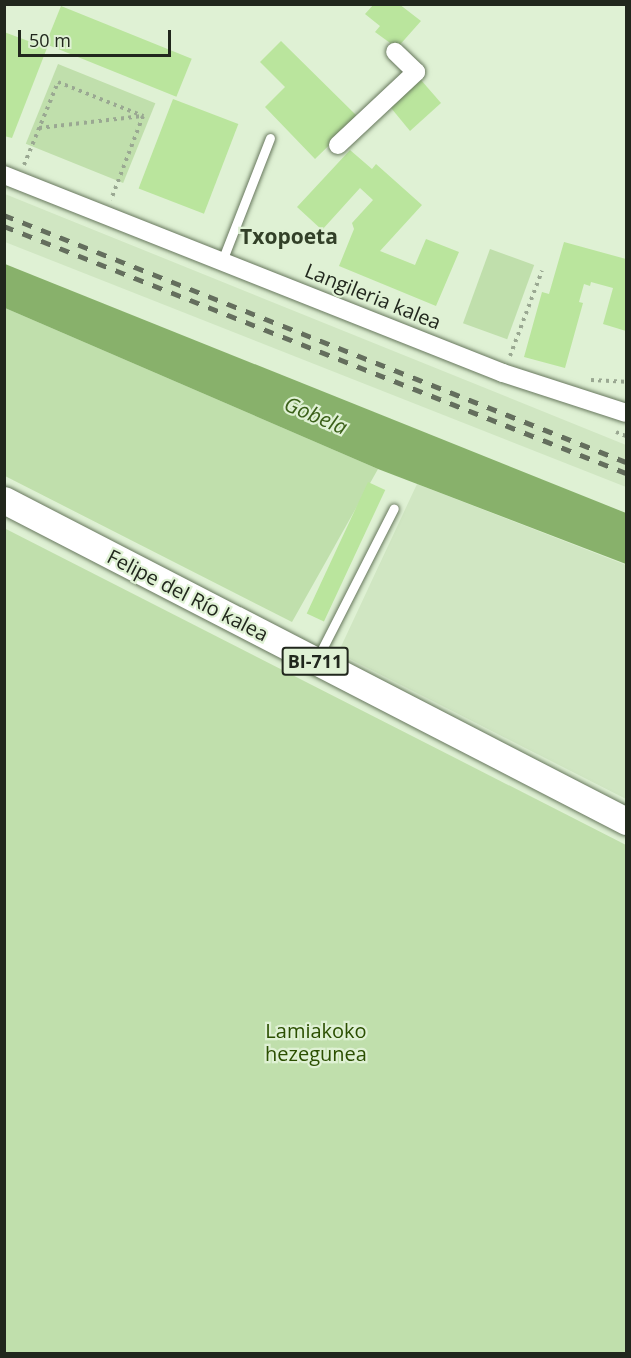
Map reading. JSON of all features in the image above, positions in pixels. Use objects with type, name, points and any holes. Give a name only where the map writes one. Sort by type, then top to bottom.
[{"type":"main road","name":"Felipe del Río kalea","points":[[4,500],[627,822]]},
{"type":"street","points":[[338,145],[416,72],[395,52]]},
{"type":"street","name":"Langileria kalea","points":[[4,175],[503,373],[627,413]]},
{"type":"lane","points":[[222,261],[270,138]]},
{"type":"lane","points":[[316,661],[394,508]]},
{"type":"path","points":[[24,165],[58,82],[143,116]]},
{"type":"path","points":[[39,128],[143,116]]},
{"type":"path","points":[[105,215],[143,116]]},
{"type":"path","points":[[510,357],[542,271]]},
{"type":"shaded area","points":[[5,194],[626,445],[626,487],[5,242]]},
{"type":"shaded area","points":[[417,484],[626,565],[626,799],[338,653]]},
{"type":"green space","points":[[58,64],[155,103],[123,183],[26,144]]},
{"type":"green space","points":[[490,249],[534,265],[507,339],[463,323]]},
{"type":"green space","points":[[5,308],[378,469],[292,622],[5,476]]},
{"type":"green space","name":"Lamiakoko hezegunea","points":[[4,528],[626,845],[626,1353],[5,1353]]},
{"type":"water","name":"Gobela","points":[[5,264],[626,513],[626,564],[378,469],[5,308]]},
{"type":"building","points":[[374,4],[399,4],[421,21],[397,48],[375,32],[380,26],[365,14]]},
{"type":"building","points":[[61,6],[192,59],[176,97],[46,44]]},
{"type":"building","points":[[4,32],[47,48],[12,138],[4,136]]},
{"type":"building","points":[[281,41],[358,117],[315,159],[265,107],[285,87],[260,62]]},
{"type":"building","points":[[421,80],[441,103],[410,131],[387,103]]},
{"type":"building","points":[[173,99],[238,124],[204,214],[139,189]]},
{"type":"building","points":[[350,150],[372,169],[376,164],[422,205],[380,251],[415,265],[426,239],[459,252],[436,306],[339,266],[354,229],[352,223],[373,200],[360,188],[322,230],[297,207]]},
{"type":"building","points":[[564,242],[626,259],[626,331],[603,324],[613,288],[591,282],[590,286],[584,284],[579,302],[583,303],[565,368],[524,357],[542,292],[549,294]]},
{"type":"building","points":[[368,482],[385,490],[324,621],[307,613]]},
{"type":"railway","points":[[4,215],[626,462]]},
{"type":"railway","points":[[4,226],[626,473]]},
{"type":"district","name":"Txopoeta","points":[[289,236]]}]
